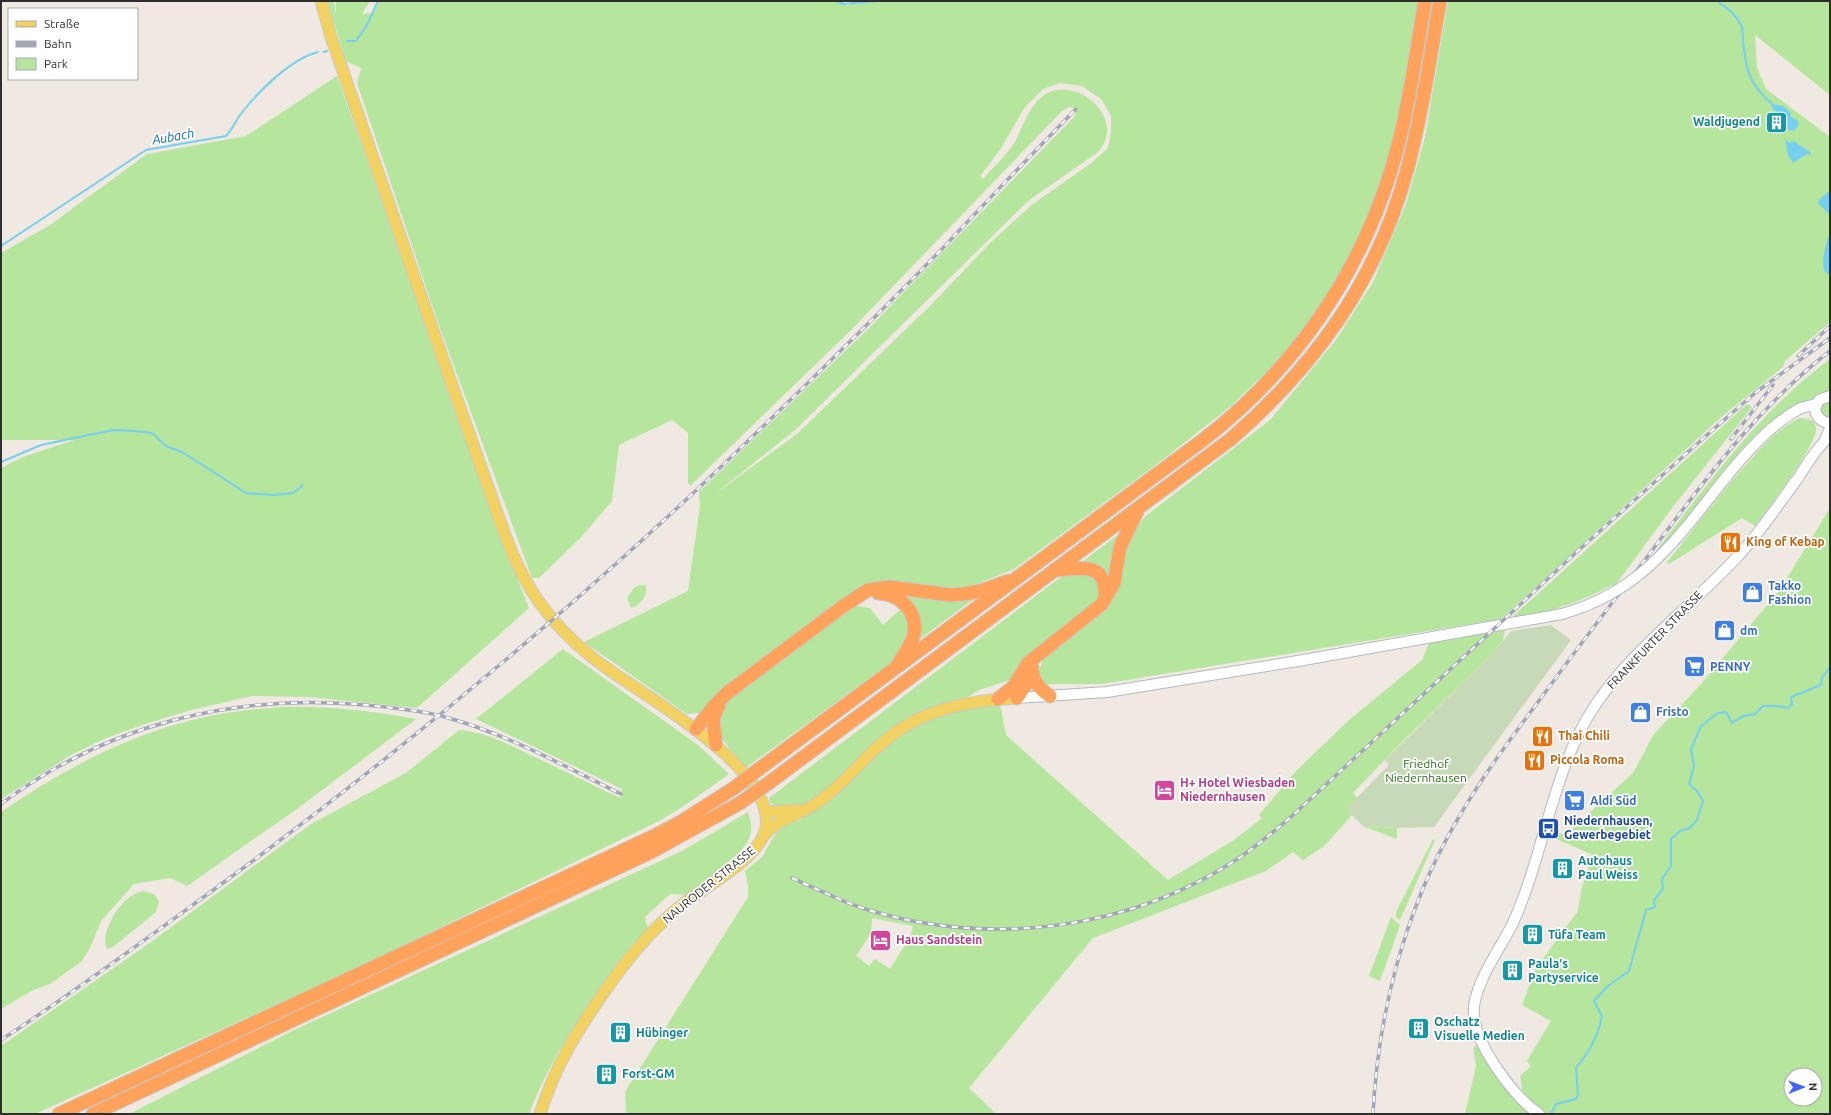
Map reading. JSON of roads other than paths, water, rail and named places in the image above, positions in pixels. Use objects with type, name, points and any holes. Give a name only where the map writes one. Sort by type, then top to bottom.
[{"type":"highway","points":[[59,1114],[652,837],[685,819],[734,788],[759,770],[1023,576],[1222,426],[1272,378],[1309,333],[1332,300],[1357,256],[1382,197],[1404,119],[1425,1]]},
{"type":"highway","points":[[93,1114],[652,852],[740,803],[1139,509],[1231,439],[1279,394],[1322,344],[1358,290],[1386,232],[1407,172],[1418,122],[1440,1]]},
{"type":"highway","points":[[998,699],[1010,691],[1026,667],[1093,613],[1105,599],[1114,583],[1120,547],[1139,509]]},
{"type":"highway","points":[[1056,570],[1083,568],[1096,570],[1103,578],[1105,583],[1105,599]]},
{"type":"highway","points":[[696,729],[714,706],[727,693],[817,625],[868,590],[882,586],[950,595],[964,594],[980,591],[1023,576]]},
{"type":"highway","points":[[860,596],[877,593],[895,596],[902,601],[912,616],[914,633],[911,642],[895,669]]},
{"type":"highway","points":[[1034,661],[1033,676],[1044,692],[1050,696]]},
{"type":"highway","points":[[1017,698],[1025,686],[1034,661]]},
{"type":"highway","points":[[1017,698],[1020,678]]},
{"type":"highway","points":[[696,729],[708,725],[727,693]]},
{"type":"highway","points":[[713,718],[716,745]]},
{"type":"main road","name":"NAURODER STRASSE","points":[[321,1],[331,36],[501,526],[520,571],[546,612],[575,643],[613,673],[696,729],[716,745],[734,763],[752,785],[766,812],[766,826],[764,835],[752,853],[678,908],[647,937],[599,999],[570,1042],[561,1060],[540,1114]]},
{"type":"main road","points":[[1820,446],[1823,436],[1821,415],[1822,397],[1830,396]]},
{"type":"main road","points":[[764,835],[774,825],[809,808],[835,789],[881,744],[915,720],[955,705],[998,699],[1107,692],[1298,661],[1562,614],[1585,607],[1608,596],[1640,576],[1658,559],[1738,464],[1777,425],[1792,414],[1802,412],[1821,415]]},
{"type":"main road","name":"FRANKFURTER STRASSE","points":[[1539,1114],[1515,1094],[1480,1038],[1474,1015],[1476,993],[1515,918],[1570,755],[1589,715],[1611,683],[1627,665],[1746,547],[1826,438],[1830,428]]},
{"type":"main road","points":[[766,812],[792,811],[809,808]]},
{"type":"main road","points":[[766,812],[773,818],[787,818]]},
{"type":"main road","name":"NAURODER STRASSE","points":[[546,1114],[561,1060]]},
{"type":"water","points":[[1779,105],[1786,108],[1791,113],[1790,116],[1798,121],[1799,124],[1794,131],[1789,130],[1771,106]]},
{"type":"water","points":[[1785,138],[1789,143],[1794,141],[1811,153],[1811,155],[1807,154],[1793,163],[1788,155]]},
{"type":"water","points":[[1830,192],[1830,215],[1818,203],[1819,200]]},
{"type":"water","points":[[1830,233],[1830,275],[1825,272],[1823,263],[1824,252]]},
{"type":"waterway","name":"Aubach","points":[[347,41],[356,41],[366,27],[378,1]]},
{"type":"waterway","name":"Aubach","points":[[835,1],[844,4],[877,1]]},
{"type":"waterway","name":"Aubach","points":[[919,1],[926,1]]},
{"type":"waterway","points":[[1717,1],[1731,12],[1740,22],[1742,27],[1745,60],[1751,79],[1763,96],[1773,105]]},
{"type":"waterway","name":"Aubach","points":[[1,246],[146,150],[226,136],[247,106],[265,87],[285,69],[307,56],[318,52]]},
{"type":"waterway","points":[[1,462],[41,445],[113,430],[134,431],[152,433],[166,446],[182,452],[246,493],[274,495],[293,493],[303,485]]},
{"type":"waterway","points":[[1551,1114],[1556,1104],[1576,1099],[1578,1095],[1576,1068],[1592,1044],[1598,1031],[1602,1016],[1594,1001],[1608,986],[1629,971],[1646,910],[1655,907],[1654,900],[1663,889],[1662,879],[1671,866],[1671,839],[1680,831],[1690,828],[1697,820],[1703,801],[1697,791],[1689,784],[1694,766],[1691,749],[1701,726],[1718,713],[1726,712],[1732,723],[1743,716],[1755,714],[1763,706],[1788,708],[1792,704],[1791,697],[1821,685],[1822,678],[1830,667]]},
{"type":"railway","points":[[1,1040],[107,967],[212,891],[345,791],[538,632],[662,522],[806,385],[942,249],[1076,109]]},
{"type":"railway","points":[[1798,356],[1830,326]]},
{"type":"railway","points":[[792,878],[846,902],[879,913],[924,923],[971,928],[1017,929],[1063,924],[1109,915],[1153,902],[1195,883],[1236,860],[1291,817],[1581,548],[1716,427],[1755,393],[1830,338]]},
{"type":"railway","points":[[1373,1114],[1381,1038],[1397,963],[1422,891],[1456,822],[1486,774],[1519,728],[1597,622],[1700,487],[1748,429],[1773,402],[1830,351]]},
{"type":"railway","points":[[1731,439],[1773,385]]},
{"type":"railway","points":[[1,804],[42,776],[84,753],[129,734],[174,720],[221,710],[269,704],[317,703],[396,708],[445,717],[513,741],[621,794]]},
{"type":"place","name":"Waldjugend","points":[[1776,122]]},
{"type":"place","name":"King of Kebap","points":[[1730,542]]},
{"type":"place","name":"Takko Fashion","points":[[1753,593]]},
{"type":"place","name":"dm","points":[[1724,631]]},
{"type":"place","name":"PENNY","points":[[1694,667]]},
{"type":"place","name":"Fristo","points":[[1640,712]]},
{"type":"place","name":"Thai Chili","points":[[1542,736]]},
{"type":"place","name":"Piccola Roma","points":[[1534,760]]},
{"type":"place","name":"H+ Hotel Wiesbaden Niedernhausen","points":[[1164,790]]},
{"type":"place","name":"Aldi Süd","points":[[1574,801]]},
{"type":"place","name":"Niedernhausen, Gewerbegebiet","points":[[1549,828]]},
{"type":"place","name":"Autohaus Paul Weiss","points":[[1562,868]]},
{"type":"place","name":"Tüfa Team","points":[[1533,935]]},
{"type":"place","name":"Haus Sandstein","points":[[880,940]]},
{"type":"place","name":"Paula′s Partyservice","points":[[1512,971]]},
{"type":"place","name":"Oschatz Visuelle Medien","points":[[1418,1029]]},
{"type":"place","name":"Hübinger","points":[[621,1033]]},
{"type":"place","name":"Forst-GM","points":[[606,1074]]},
{"type":"park label","name":"Friedhof Niedernhausen","points":[[1426,771]]}]
